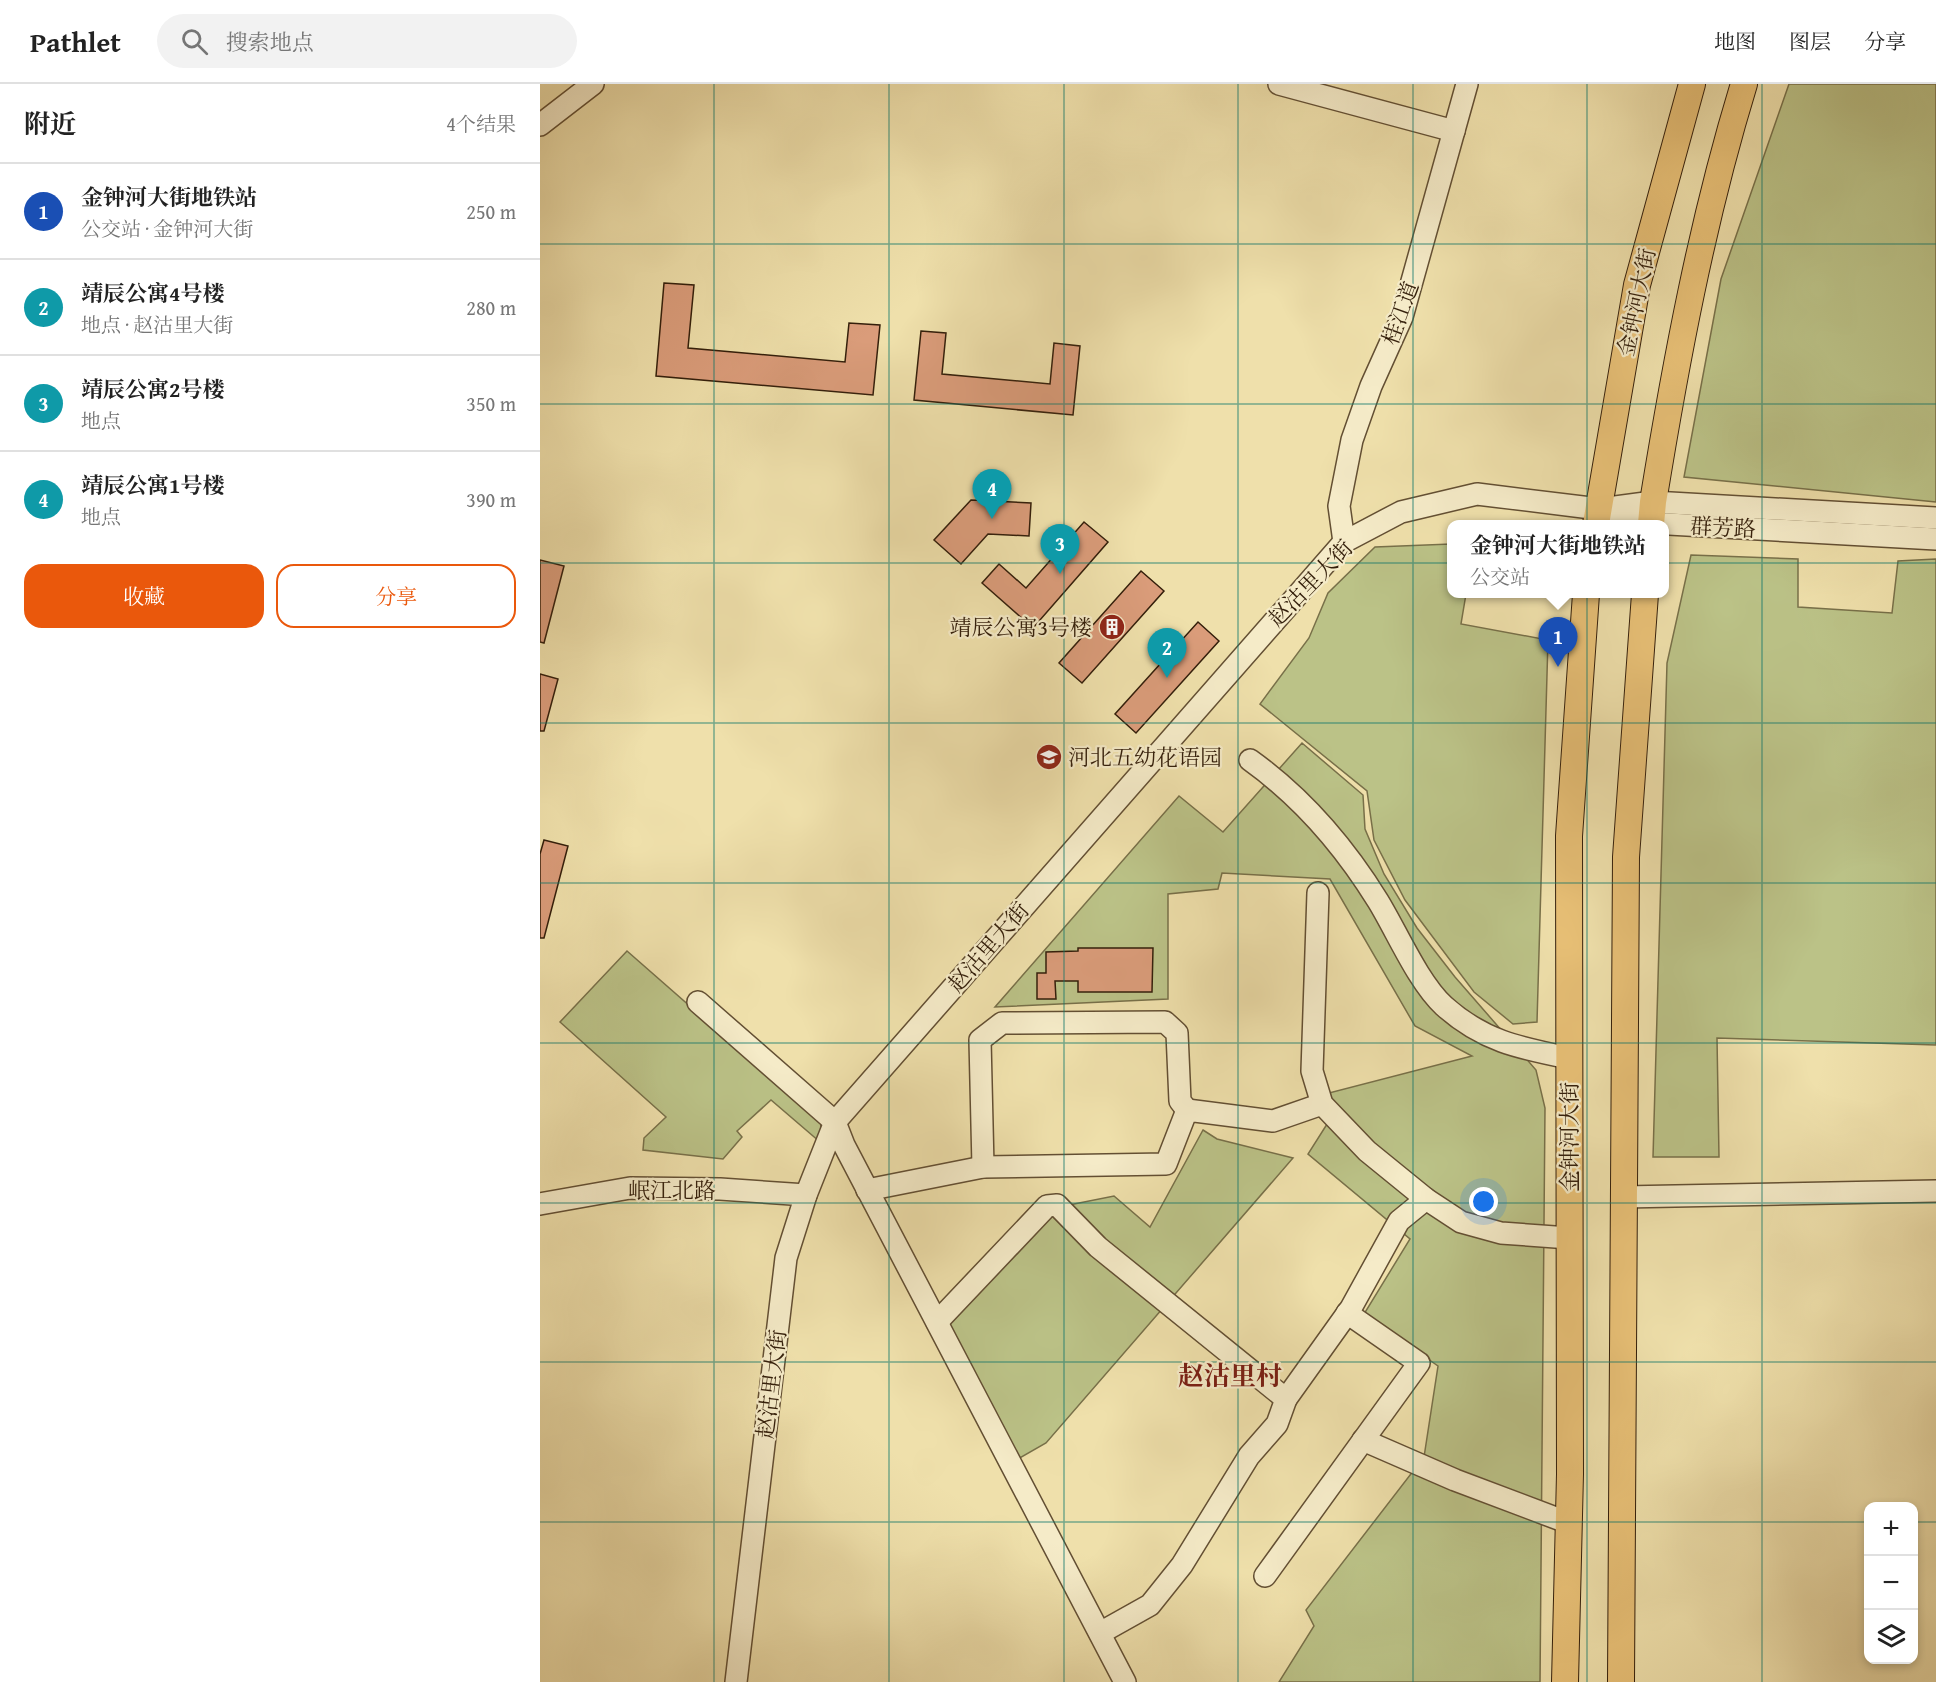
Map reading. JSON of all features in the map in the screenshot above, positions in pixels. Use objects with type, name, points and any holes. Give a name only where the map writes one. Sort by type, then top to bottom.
[{"type":"main road","name":"金钟河大街","points":[[1597,517],[1637,285],[1692,84]]},
{"type":"main road","points":[[1652,516],[1686,304],[1725,146],[1744,84]]},
{"type":"main road","name":"金钟河大街","points":[[1565,1682],[1569,1523],[1569,836],[1586,598]]},
{"type":"main road","points":[[1621,1682],[1626,857],[1645,598]]},
{"type":"street","points":[[540,125],[593,84]]},
{"type":"street","points":[[1278,84],[1454,131]]},
{"type":"street","name":"桂江道","points":[[1344,542],[1339,506],[1352,440],[1371,386],[1402,317],[1467,84]]},
{"type":"street","name":"赵沽里大街","points":[[736,1682],[786,1258],[806,1195],[835,1122],[1344,542],[1401,512],[1477,494],[1597,517]]},
{"type":"street","name":"群芳路","points":[[1652,516],[1936,539]]},
{"type":"street","name":"群芳路","points":[[1597,517],[1936,518]]},
{"type":"street","points":[[1250,760],[1301,802],[1333,836],[1356,867],[1407,953],[1443,1005],[1476,1030],[1509,1046],[1569,1058]]},
{"type":"street","points":[[1318,893],[1312,1071],[1322,1104],[1367,1151],[1426,1200],[1461,1222],[1501,1233],[1569,1238]]},
{"type":"street","points":[[698,1002],[835,1122],[867,1190],[1125,1682]]},
{"type":"street","points":[[983,1167],[980,1040],[1002,1023],[1165,1023],[1177,1033],[1180,1101],[1187,1110],[1273,1121],[1322,1104]]},
{"type":"street","points":[[867,1190],[983,1167],[1166,1164],[1187,1110]]},
{"type":"street","name":"岷江北路","points":[[540,1204],[630,1188],[720,1189],[806,1195]]},
{"type":"street","points":[[1623,1197],[1936,1191]]},
{"type":"street","points":[[1100,1633],[1150,1605],[1182,1565],[1249,1456],[1277,1424],[1286,1399],[1347,1313],[1399,1221],[1426,1200]]},
{"type":"street","points":[[937,1322],[1047,1206],[1057,1205],[1098,1247],[1286,1399]]},
{"type":"street","points":[[1265,1576],[1419,1363],[1347,1313]]},
{"type":"street","points":[[1363,1440],[1455,1480],[1569,1523]]},
{"type":"green space","points":[[1789,84],[1936,84],[1936,502],[1684,477],[1721,279]]},
{"type":"green space","points":[[1447,544],[1447,598],[1465,598],[1461,624],[1548,640],[1537,1022],[1513,1024],[1474,992],[1405,900],[1374,840],[1367,791],[1260,704],[1309,638],[1328,593],[1375,547]]},
{"type":"green space","points":[[1691,555],[1798,559],[1798,607],[1892,613],[1898,561],[1936,559],[1936,1045],[1717,1038],[1719,1157],[1653,1157],[1667,663]]},
{"type":"green space","points":[[1302,743],[1363,795],[1365,829],[1384,874],[1417,928],[1455,977],[1536,1070],[1545,1108],[1540,1682],[1279,1682],[1314,1626],[1306,1610],[1424,1457],[1438,1366],[1364,1314],[1410,1239],[1308,1154],[1329,1121],[1325,1094],[1472,1056],[1415,1026],[1330,879],[1222,873],[1218,889],[1168,894],[1168,999],[995,1007],[1179,796],[1223,832]]},
{"type":"green space","points":[[627,951],[821,1121],[820,1142],[771,1100],[737,1131],[742,1137],[723,1159],[643,1150],[644,1138],[666,1117],[560,1022]]},
{"type":"green space","points":[[1203,1130],[1217,1139],[1293,1158],[1046,1443],[1018,1459],[947,1319],[1049,1209],[1114,1196],[1150,1227]]},
{"type":"building","points":[[664,283],[694,285],[688,348],[845,362],[849,323],[880,325],[873,395],[656,376]]},
{"type":"building","points":[[921,331],[946,333],[942,374],[1050,384],[1054,343],[1080,346],[1073,415],[914,400]]},
{"type":"building","points":[[971,500],[1031,503],[1029,536],[988,534],[961,564],[934,540]]},
{"type":"building","points":[[1084,522],[1108,542],[1033,628],[982,583],[999,564],[1026,588]]},
{"type":"building","points":[[540,560],[564,566],[544,643],[540,642]]},
{"type":"building","name":"靖辰公寓3号楼","points":[[1141,571],[1164,591],[1082,683],[1059,663]]},
{"type":"building","points":[[1198,622],[1219,641],[1136,733],[1115,714]]},
{"type":"building","points":[[540,674],[558,679],[544,731],[540,731]]},
{"type":"building","points":[[544,840],[568,846],[544,938],[540,938],[540,854]]},
{"type":"building","points":[[1078,948],[1153,948],[1152,992],[1078,992],[1078,981],[1055,981],[1056,999],[1037,999],[1037,973],[1046,973],[1046,952],[1078,951]]},
{"type":"place","name":"靖辰公寓1号楼","points":[[992,519]]},
{"type":"place","name":"靖辰公寓2号楼","points":[[1060,574]]},
{"type":"place","name":"靖辰公寓3号楼","points":[[1112,627]]},
{"type":"place","name":"金钟河大街地铁站","points":[[1558,667]]},
{"type":"place","name":"靖辰公寓4号楼","points":[[1167,678]]},
{"type":"place","name":"河北五幼花语园","points":[[1049,757]]},
{"type":"district","name":"赵沽里村","points":[[1230,1375]]}]
